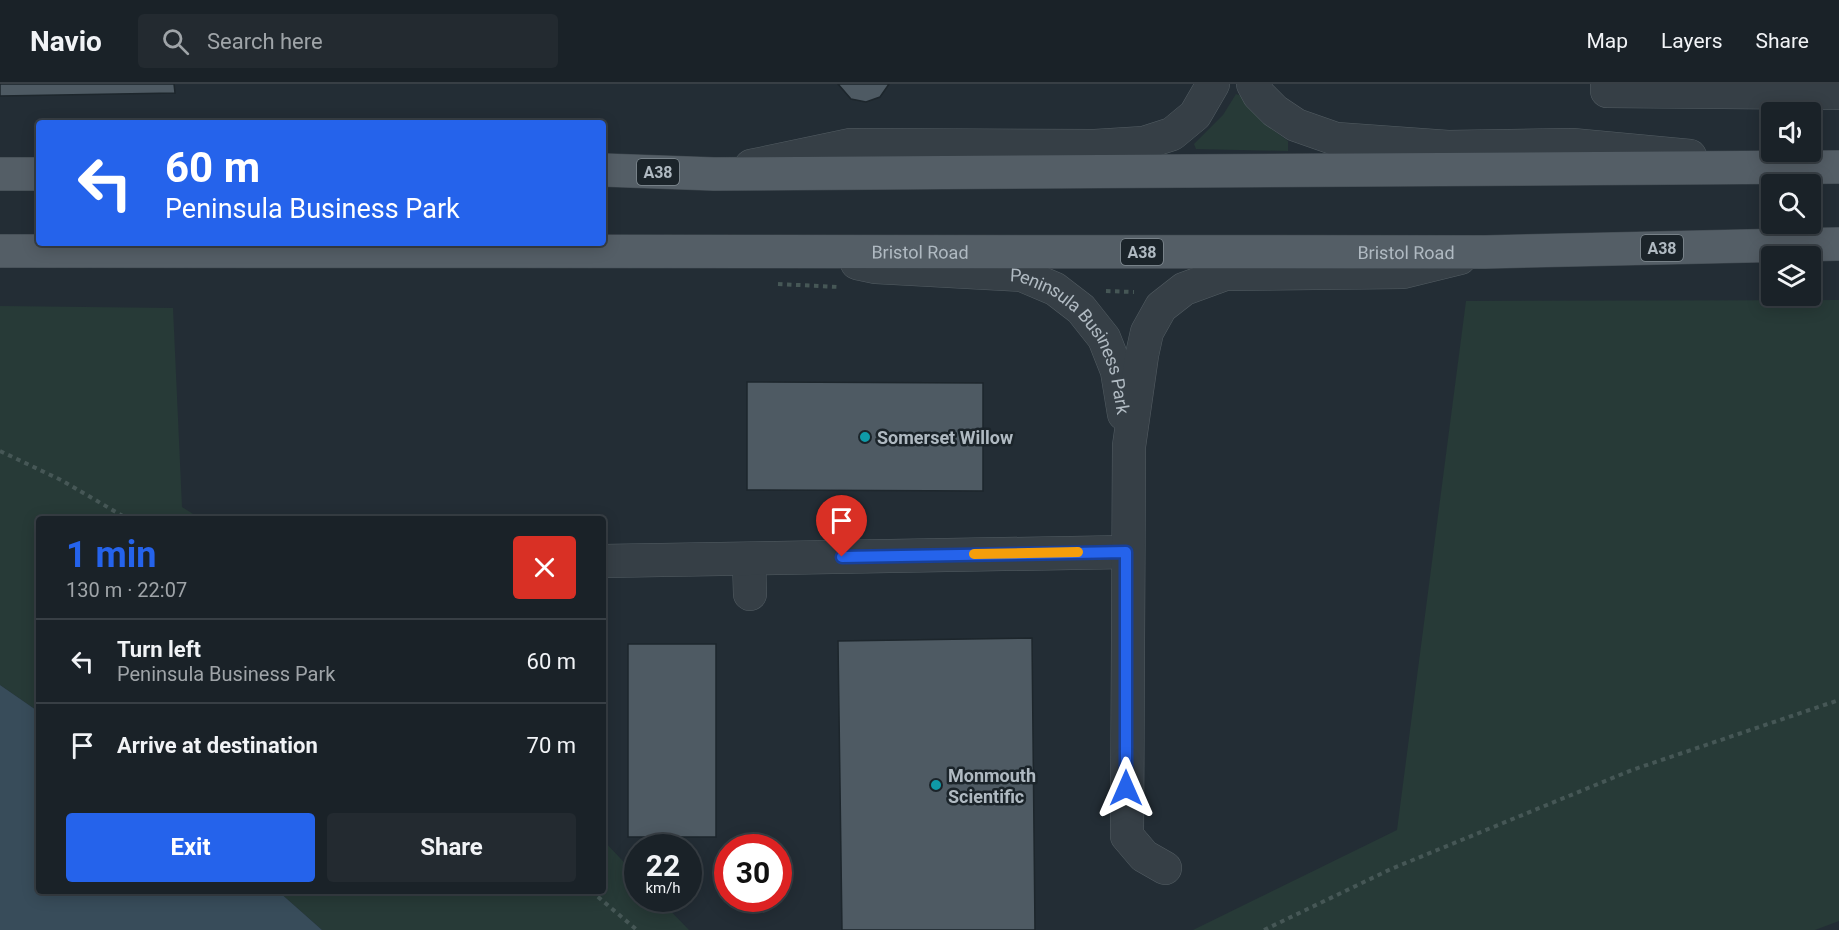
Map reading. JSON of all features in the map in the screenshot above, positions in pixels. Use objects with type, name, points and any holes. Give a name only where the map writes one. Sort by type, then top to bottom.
[{"type":"main road","name":"A38","points":[[606,170],[714,174],[1831,167]]},
{"type":"main road","points":[[0,174],[36,174]]},
{"type":"main road","name":"Bristol Road","points":[[0,251],[1485,252],[1839,244]]},
{"type":"street","points":[[714,174],[851,145],[1095,146],[1144,143],[1172,134],[1195,116],[1213,84]]},
{"type":"street","points":[[1253,84],[1259,95],[1275,111],[1296,124],[1336,139],[1448,147],[1572,145],[1831,167]]},
{"type":"street","points":[[1607,84],[1607,91],[1839,93]]},
{"type":"street","name":"Peninsula Business Park","points":[[800,252],[876,267],[1022,275],[1055,289],[1081,309],[1104,338],[1117,371],[1129,446]]},
{"type":"street","name":"Peninsula Business Park","points":[[1166,868],[1144,856],[1126,836],[1126,552],[1129,446],[1142,355],[1148,332],[1161,308],[1185,289],[1225,274],[1403,272],[1485,252]]},
{"type":"street","points":[[606,561],[749,560],[1027,541],[1126,552]]},
{"type":"street","points":[[749,560],[750,594]]},
{"type":"path","points":[[1081,309],[1101,291],[1141,292],[1161,308]]},
{"type":"path","points":[[0,452],[61,480],[123,516]]},
{"type":"path","points":[[1264,930],[1391,868],[1632,770],[1839,700]]},
{"type":"path","points":[[595,894],[637,930]]},
{"type":"green space","points":[[1236,94],[1242,96],[1262,122],[1288,141],[1288,151],[1196,149],[1194,144],[1223,115]]},
{"type":"green space","points":[[1761,300],[1761,306],[1821,306],[1821,300],[1839,300],[1839,921],[1815,930],[1193,930],[1397,830],[1466,301]]},
{"type":"green space","points":[[0,306],[173,308],[182,507],[196,516],[36,516],[36,710],[0,685]]},
{"type":"green space","points":[[606,843],[624,862],[624,912],[672,912],[689,930],[322,930],[281,894],[606,894]]},
{"type":"water","points":[[0,685],[36,710],[36,894],[281,894],[322,930],[0,930]]},
{"type":"building","points":[[0,84],[174,84],[175,93],[0,96]]},
{"type":"building","points":[[838,84],[889,84],[880,97],[866,102],[851,99]]},
{"type":"building","name":"Somerset Willow","points":[[747,382],[983,383],[983,491],[747,490]]},
{"type":"building","name":"Monmouth Scientific","points":[[1032,638],[1035,930],[842,930],[838,641]]},
{"type":"building","points":[[628,644],[716,644],[716,834],[714,837],[702,837],[702,834],[628,834]]},
{"type":"slow traffic","points":[[974,554],[1078,552]]},
{"type":"place","name":"Somerset Willow","points":[[865,437]]},
{"type":"place","name":"Monmouth Scientific","points":[[936,785]]},
{"type":"route","points":[[842,557],[1126,552],[1126,788]]}]
